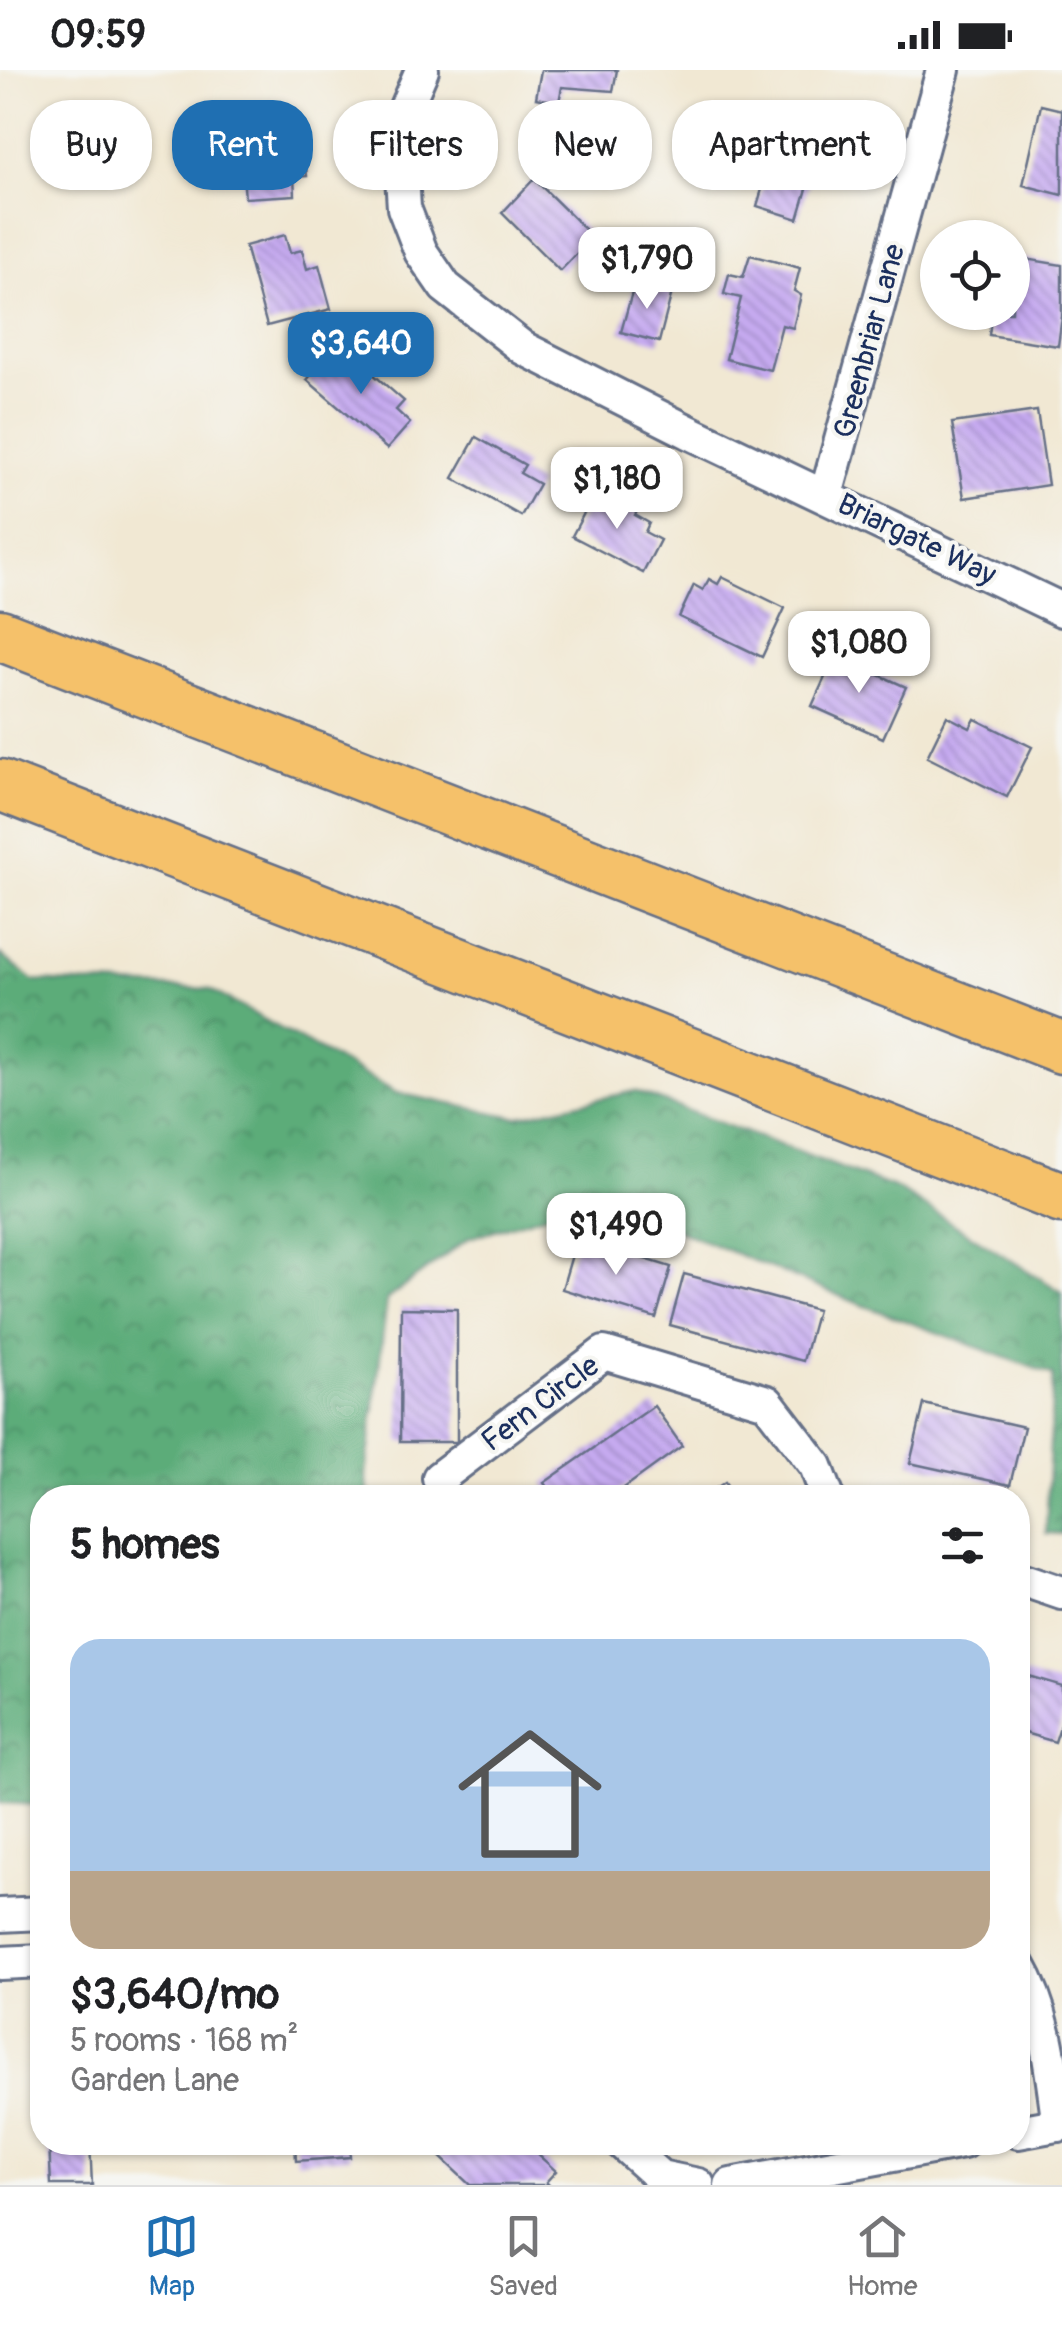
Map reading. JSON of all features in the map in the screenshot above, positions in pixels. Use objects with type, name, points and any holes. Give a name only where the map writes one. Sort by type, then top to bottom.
[{"type":"highway","points":[[0,635],[1062,1048]]},
{"type":"highway","points":[[0,785],[1062,1198]]},
{"type":"street","name":"Briargate Way","points":[[422,70],[406,107],[400,158],[404,208],[421,252],[445,287],[523,348],[1062,610]]},
{"type":"street","name":"Greenbriar Lane","points":[[826,496],[943,70]]},
{"type":"street","name":"Fern Circle","points":[[439,1478],[604,1353],[767,1402],[816,1466],[823,1485]]},
{"type":"street","points":[[1030,1582],[1062,1593]]},
{"type":"street","points":[[0,1916],[30,1914]]},
{"type":"street","points":[[0,1964],[30,1962]]},
{"type":"street","points":[[1030,1986],[1047,2040],[1060,2125],[1030,2130]]},
{"type":"street","points":[[637,2155],[660,2176],[698,2185]]},
{"type":"street","points":[[731,2185],[893,2155]]},
{"type":"green space","points":[[0,954],[34,981],[209,989],[397,1093],[515,1117],[635,1091],[897,1189],[1062,1292],[1062,1534],[1046,1533],[1053,1375],[857,1303],[599,1198],[469,1238],[387,1299],[367,1485],[30,1485],[30,1804],[0,1803]]},
{"type":"building","points":[[541,70],[617,70],[613,91],[562,87],[559,100],[536,98]]},
{"type":"building","points":[[1041,105],[1062,110],[1062,195],[1023,185]]},
{"type":"building","points":[[244,190],[295,190],[295,195],[245,198]]},
{"type":"building","points":[[524,190],[545,190],[593,237],[560,271],[502,213]]},
{"type":"building","points":[[762,190],[807,190],[798,219],[757,206]]},
{"type":"building","points":[[285,235],[290,253],[302,250],[307,269],[319,265],[331,309],[267,326],[245,246]]},
{"type":"building","points":[[750,255],[800,268],[794,291],[801,295],[793,328],[782,325],[770,370],[726,359],[741,298],[724,294],[729,274],[743,277]]},
{"type":"building","points":[[1030,260],[1062,265],[1058,346],[989,335],[990,330],[1030,330]]},
{"type":"building","points":[[635,282],[672,292],[659,342],[621,332]]},
{"type":"building","points":[[332,349],[350,365],[356,359],[404,401],[396,410],[410,423],[387,449],[307,380]]},
{"type":"building","points":[[1037,411],[1048,485],[964,498],[952,423]]},
{"type":"building","points":[[476,437],[525,465],[520,473],[539,484],[521,516],[453,478]]},
{"type":"building","points":[[608,492],[639,508],[635,515],[649,523],[645,532],[660,540],[643,573],[572,536],[591,500],[601,506]]},
{"type":"building","points":[[722,577],[785,608],[762,657],[679,617],[694,585],[703,590],[709,579],[718,584]]},
{"type":"building","points":[[835,655],[906,687],[883,738],[812,706]]},
{"type":"building","points":[[947,716],[970,728],[975,719],[1032,747],[1007,797],[927,757]]},
{"type":"building","points":[[577,1238],[671,1267],[656,1318],[562,1289]]},
{"type":"building","points":[[684,1274],[817,1310],[803,1361],[670,1325]]},
{"type":"building","points":[[401,1308],[457,1309],[457,1442],[400,1442]]},
{"type":"building","points":[[924,1404],[1024,1427],[1010,1485],[910,1463]]},
{"type":"building","points":[[654,1406],[682,1446],[628,1485],[544,1483]]},
{"type":"building","points":[[1030,1677],[1062,1686],[1062,1720],[1055,1742],[1030,1735]]},
{"type":"building","points":[[50,2155],[91,2155],[92,2185],[51,2185]]},
{"type":"building","points":[[296,2155],[350,2155],[350,2157],[296,2161]]},
{"type":"building","points":[[438,2155],[538,2155],[556,2171],[546,2182],[549,2185],[470,2185]]}]
